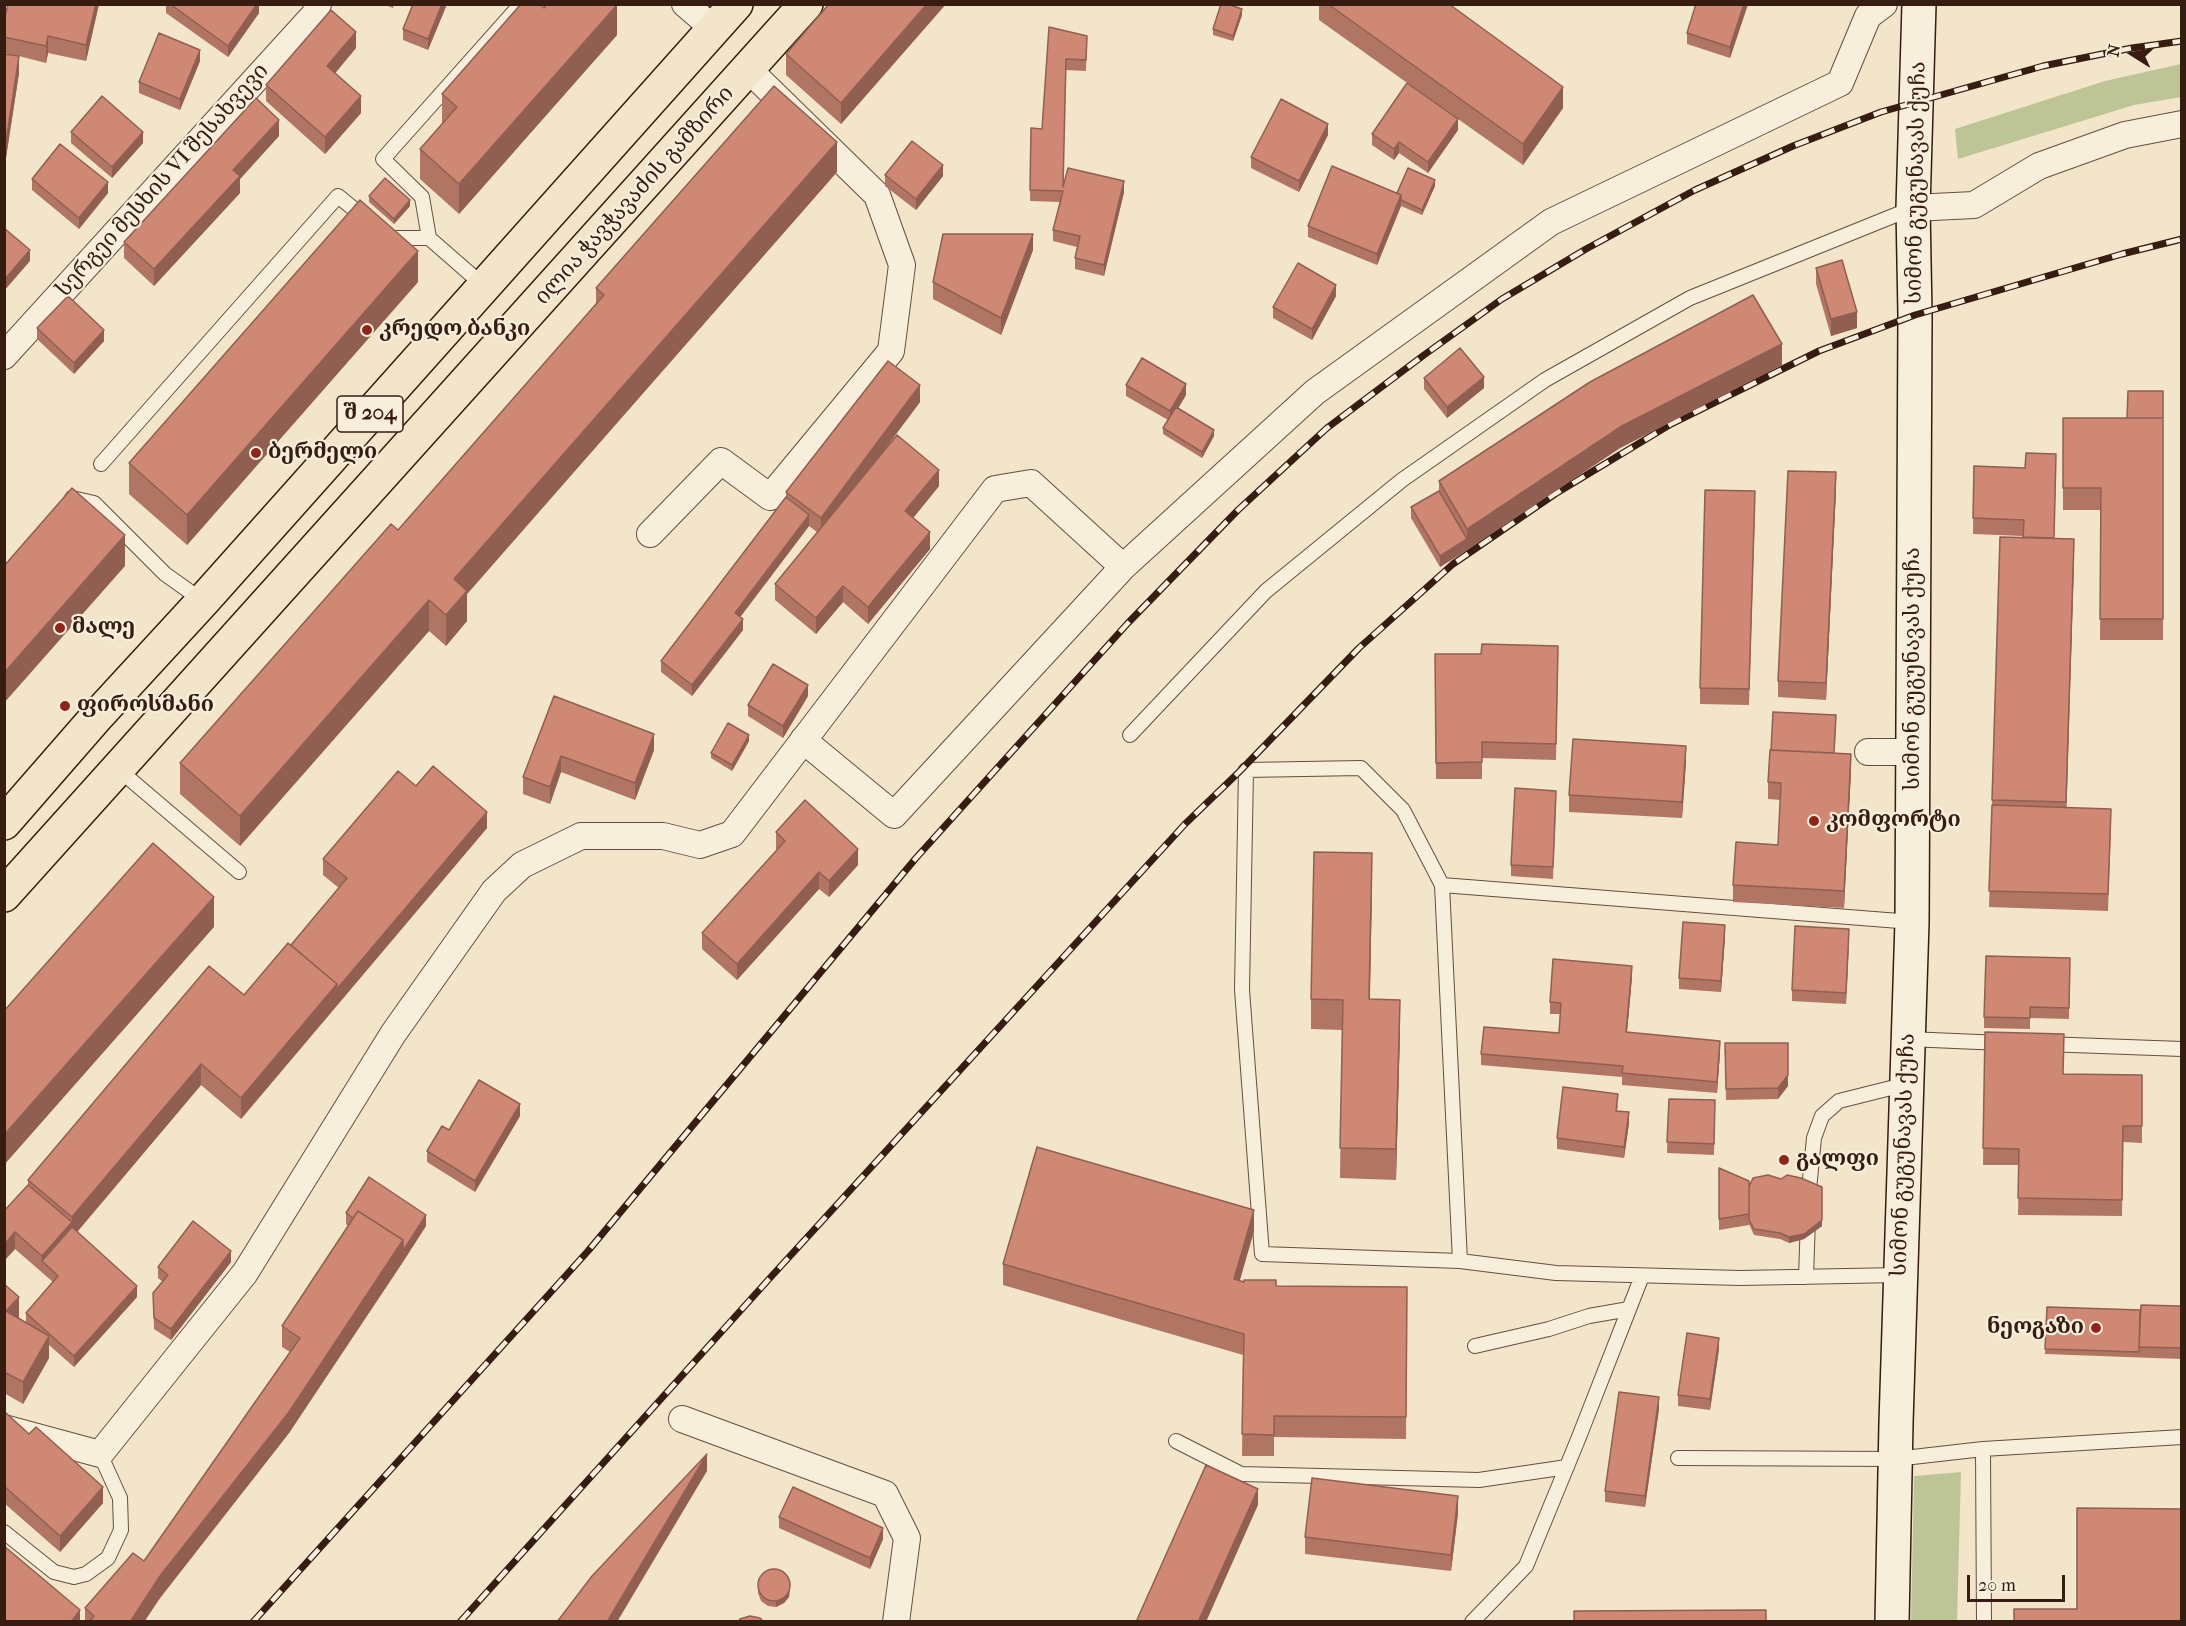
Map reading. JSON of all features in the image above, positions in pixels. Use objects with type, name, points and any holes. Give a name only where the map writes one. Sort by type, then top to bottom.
[{"type":"main road","name":"შ 204","points":[[4,823],[99,714],[203,601],[736,4]]},
{"type":"main road","name":"ილია ჭავჭავაძის გამზირი","points":[[4,895],[750,70],[807,4]]},
{"type":"main road","name":"სიმონ გუგუნავას ქუჩა","points":[[1892,1622],[1900,1275],[1912,922],[1915,315],[1913,208],[1919,4]]},
{"type":"street","name":"სერგეი მესხის VI შესახვევი","points":[[4,356],[315,14],[318,4]]},
{"type":"street","points":[[685,4],[714,29]]},
{"type":"street","points":[[803,740],[894,815],[1123,567],[1315,392],[1551,222],[1840,83],[1868,16],[1884,4]]},
{"type":"street","points":[[650,534],[721,460],[770,497],[891,351],[902,265],[877,195],[750,70]]},
{"type":"street","points":[[1913,208],[1974,205],[2039,166],[2125,135],[2181,123]]},
{"type":"street","points":[[4,1428],[100,1454],[245,1273],[393,1034],[494,891],[522,865],[581,836],[663,836],[700,845],[732,834],[995,489],[1032,483],[1123,567]]},
{"type":"street","points":[[1868,752],[1913,752]]},
{"type":"street","points":[[682,1419],[885,1494],[907,1538],[896,1622]]},
{"type":"lane","points":[[484,286],[429,238],[422,197],[383,159],[520,4]]},
{"type":"lane","points":[[101,464],[338,196],[390,238],[429,238]]},
{"type":"lane","points":[[1130,735],[1266,591],[1402,480],[1545,380],[1690,298],[1913,208]]},
{"type":"lane","points":[[64,504],[73,498],[94,503],[165,574],[203,601]]},
{"type":"lane","points":[[1460,1261],[1442,885],[1403,810],[1361,768],[1246,770],[1242,990],[1262,1254],[1460,1261],[1556,1273],[1642,1276],[1740,1278],[1900,1275]]},
{"type":"lane","points":[[118,770],[240,872]]},
{"type":"lane","points":[[1442,885],[1912,922]]},
{"type":"lane","points":[[1908,1039],[2181,1049]]},
{"type":"lane","points":[[1806,1277],[1809,1194],[1815,1138],[1822,1116],[1839,1101],[1906,1084]]},
{"type":"lane","points":[[1473,1622],[1526,1566],[1642,1276]]},
{"type":"lane","points":[[1474,1346],[1549,1329],[1588,1316],[1629,1309]]},
{"type":"lane","points":[[1678,1458],[1895,1459],[1983,1449],[2181,1437]]},
{"type":"lane","points":[[1176,1441],[1240,1474],[1479,1480],[1567,1467]]},
{"type":"lane","points":[[1983,1449],[1984,1622]]},
{"type":"lane","points":[[4,1532],[54,1572],[74,1577],[86,1574],[108,1558],[121,1530],[120,1498],[100,1454]]},
{"type":"green space","points":[[2181,64],[2181,97],[2134,105],[1958,159],[1955,129],[2105,81]]},
{"type":"green space","points":[[1961,1472],[1957,1621],[1911,1621],[1914,1476]]},
{"type":"building","points":[[8,4],[96,4],[86,45],[48,36],[46,46],[4,37],[4,21]]},
{"type":"building","points":[[170,4],[257,4],[228,46]]},
{"type":"building","points":[[413,4],[442,4],[428,39],[403,29]]},
{"type":"building","points":[[521,4],[540,4],[544,8],[547,4],[617,5],[459,184],[420,149],[457,107],[442,94]]},
{"type":"building","points":[[829,4],[927,4],[841,103],[786,54]]},
{"type":"building","points":[[1221,4],[1242,9],[1233,36],[1213,29]]},
{"type":"building","points":[[1328,4],[1449,4],[1563,87],[1523,144]]},
{"type":"building","points":[[1696,4],[1744,4],[1730,47],[1687,33]]},
{"type":"building","points":[[331,10],[356,32],[327,66],[361,96],[325,137],[266,85]]},
{"type":"building","points":[[1049,27],[1087,36],[1086,60],[1066,59],[1063,187],[1068,168],[1124,181],[1104,265],[1075,258],[1080,236],[1053,230],[1063,191],[1030,190],[1031,128],[1042,129]]},
{"type":"building","points":[[159,33],[200,50],[180,99],[139,82]]},
{"type":"building","points":[[4,54],[19,56],[5,148],[4,148]]},
{"type":"building","points":[[1407,83],[1458,119],[1428,162],[1399,142],[1394,149],[1372,134]]},
{"type":"building","points":[[774,86],[837,142],[454,579],[467,591],[446,615],[429,600],[240,816],[180,763],[391,524],[398,530],[604,295],[596,288]]},
{"type":"building","points":[[102,96],[143,132],[112,167],[71,132]]},
{"type":"building","points":[[256,98],[279,120],[233,170],[240,176],[154,269],[124,242]]},
{"type":"building","points":[[1281,99],[1328,124],[1299,181],[1251,157]]},
{"type":"building","points":[[912,141],[943,165],[916,199],[885,175]]},
{"type":"building","points":[[60,144],[108,182],[79,218],[32,179]]},
{"type":"building","points":[[1332,166],[1401,195],[1377,254],[1308,226]]},
{"type":"building","points":[[1408,168],[1435,180],[1422,210],[1401,200],[1401,195],[1397,193]]},
{"type":"building","points":[[385,178],[410,200],[394,219],[369,196]]},
{"type":"building","points":[[360,200],[418,251],[187,515],[129,463]]},
{"type":"building","points":[[4,228],[30,250],[4,280]]},
{"type":"building","points":[[943,234],[1033,234],[1001,318],[933,282]]},
{"type":"building","points":[[1842,260],[1857,312],[1831,319],[1816,268]]},
{"type":"building","points":[[1298,263],[1336,285],[1312,329],[1273,307]]},
{"type":"building","points":[[1753,295],[1782,344],[1620,427],[1467,529],[1439,481],[1590,382]]},
{"type":"building","points":[[68,296],[104,330],[74,363],[37,328]]},
{"type":"building","points":[[1460,348],[1484,377],[1447,407],[1424,378]]},
{"type":"building","points":[[1142,358],[1186,384],[1170,411],[1126,385]]},
{"type":"building","points":[[888,361],[920,385],[821,518],[786,492]]},
{"type":"building","points":[[2128,391],[2163,391],[2163,418],[2127,418]]},
{"type":"building","points":[[1176,407],[1214,430],[1202,452],[1163,428]]},
{"type":"building","points":[[2063,418],[2163,418],[2163,619],[2100,619],[2101,488],[2063,488]]},
{"type":"building","points":[[897,435],[939,470],[905,511],[930,532],[868,607],[843,586],[816,618],[775,584]]},
{"type":"building","points":[[2026,453],[2056,454],[2054,538],[2023,537],[2024,520],[1973,518],[1974,466],[2025,468]]},
{"type":"building","points":[[1788,471],[1836,472],[1826,683],[1778,681]]},
{"type":"building","points":[[72,488],[125,535],[4,673],[4,566]]},
{"type":"building","points":[[1705,490],[1755,491],[1749,689],[1700,688]]},
{"type":"building","points":[[1439,491],[1467,539],[1440,556],[1411,507]]},
{"type":"building","points":[[786,497],[809,515],[735,613],[743,619],[692,685],[661,661]]},
{"type":"building","points":[[2000,537],[2074,539],[2066,802],[1992,800]]},
{"type":"building","points":[[1482,644],[1558,646],[1556,744],[1482,742],[1482,762],[1436,763],[1435,654],[1481,654]]},
{"type":"building","points":[[773,664],[808,685],[783,726],[748,705]]},
{"type":"building","points":[[554,696],[654,734],[635,783],[561,756],[550,787],[523,777]]},
{"type":"building","points":[[1773,712],[1836,715],[1834,753],[1771,750]]},
{"type":"building","points":[[728,723],[749,735],[732,765],[711,753]]},
{"type":"building","points":[[1573,739],[1686,746],[1682,802],[1569,795]]},
{"type":"building","name":"კომფორტი","points":[[1770,750],[1851,754],[1844,891],[1733,885],[1736,842],[1778,845],[1781,783],[1768,782]]},
{"type":"building","points":[[433,766],[487,812],[337,989],[337,984],[291,945],[347,878],[323,859],[398,771],[416,786]]},
{"type":"building","points":[[1515,788],[1556,791],[1553,867],[1511,865]]},
{"type":"building","points":[[805,800],[858,849],[829,881],[819,872],[737,964],[702,933],[785,841],[776,832]]},
{"type":"building","points":[[1992,805],[2111,809],[2108,894],[1989,891]]},
{"type":"building","points":[[153,843],[214,897],[4,1135],[4,1011]]},
{"type":"building","points":[[1314,852],[1372,853],[1369,999],[1400,1000],[1396,1149],[1340,1148],[1343,1000],[1311,999]]},
{"type":"building","points":[[1683,922],[1725,925],[1721,981],[1679,978]]},
{"type":"building","points":[[1795,926],[1849,929],[1846,993],[1792,990]]},
{"type":"building","points":[[288,943],[337,984],[241,1098],[201,1064],[72,1217],[28,1180],[209,966],[244,995]]},
{"type":"building","points":[[1986,956],[2070,958],[2069,1008],[2030,1007],[2030,1018],[1984,1017]]},
{"type":"building","points":[[1553,959],[1632,966],[1626,1032],[1720,1041],[1717,1082],[1622,1073],[1623,1066],[1481,1054],[1484,1027],[1559,1033],[1561,1003],[1550,1002]]},
{"type":"building","points":[[1985,1032],[2064,1034],[2063,1074],[2142,1075],[2142,1126],[2123,1126],[2122,1200],[2018,1198],[2019,1149],[1983,1148]]},
{"type":"building","points":[[1725,1043],[1788,1043],[1788,1075],[1778,1088],[1726,1089]]},
{"type":"building","points":[[479,1080],[520,1104],[475,1181],[427,1151],[442,1126],[449,1130]]},
{"type":"building","points":[[1563,1087],[1618,1094],[1616,1111],[1629,1112],[1624,1147],[1557,1138]]},
{"type":"building","points":[[1669,1099],[1715,1100],[1714,1144],[1667,1142]]},
{"type":"building","points":[[1037,1147],[1254,1210],[1234,1279],[1244,1282],[1244,1280],[1276,1280],[1276,1286],[1407,1287],[1406,1417],[1274,1416],[1274,1435],[1242,1434],[1244,1334],[1003,1264]]},
{"type":"building","points":[[1719,1168],[1749,1181],[1749,1214],[1719,1219]]},
{"type":"building","points":[[1768,1175],[1781,1179],[1787,1175],[1801,1178],[1822,1187],[1822,1220],[1804,1234],[1789,1237],[1780,1233],[1754,1229],[1749,1220],[1749,1187],[1753,1178]]},
{"type":"building","points":[[369,1177],[426,1215],[403,1251],[403,1240],[358,1211],[353,1218],[346,1213]]},
{"type":"building","points":[[28,1185],[72,1222],[42,1256],[15,1232],[4,1245],[4,1211]]},
{"type":"building","points":[[358,1211],[403,1240],[289,1412],[160,1576],[130,1622],[89,1622],[94,1616],[85,1608],[133,1553],[144,1561],[300,1338],[282,1326]]},
{"type":"building","points":[[193,1221],[231,1251],[171,1329],[154,1318],[153,1293],[168,1275],[158,1267]]},
{"type":"building","points":[[72,1227],[137,1286],[74,1356],[26,1313],[58,1276],[42,1261]]},
{"type":"building","points":[[4,1284],[19,1297],[6,1311],[49,1336],[23,1382],[4,1372]]},
{"type":"building","points":[[2141,1305],[2181,1306],[2181,1348],[2139,1347]]},
{"type":"building","points":[[2047,1307],[2140,1310],[2139,1352],[2045,1349]]},
{"type":"building","points":[[1687,1333],[1719,1338],[1710,1399],[1678,1395]]},
{"type":"building","points":[[1619,1392],[1659,1397],[1645,1496],[1605,1491]]},
{"type":"building","points":[[6,1413],[29,1434],[36,1427],[103,1487],[60,1536],[4,1486],[4,1415]]},
{"type":"building","points":[[707,1454],[607,1622],[557,1622],[592,1576]]},
{"type":"building","points":[[1206,1465],[1258,1489],[1198,1622],[1136,1622]]},
{"type":"building","points":[[1312,1478],[1458,1496],[1451,1555],[1305,1537]]},
{"type":"building","points":[[793,1487],[883,1528],[870,1558],[779,1517]]},
{"type":"building","points":[[2077,1508],[2181,1509],[2181,1622],[2014,1622],[2014,1609],[2077,1609]]},
{"type":"building","points":[[4,1546],[80,1610],[71,1622],[4,1622]]},
{"type":"building","points":[[774,1569],[785,1574],[790,1585],[785,1596],[774,1601],[763,1596],[758,1585],[763,1574]]},
{"type":"building","points":[[1766,1610],[1766,1622],[1574,1622],[1574,1611]]},
{"type":"building","points":[[750,1616],[760,1618],[764,1622],[738,1622]]},
{"type":"railway","points":[[253,1622],[588,1251],[916,858],[1128,623],[1238,510],[1327,428],[1502,299],[1586,249],[1695,190],[1793,146],[1881,112],[2043,66],[2132,48],[2182,41]]},
{"type":"railway","points":[[460,1622],[769,1279],[1185,824],[1239,772],[1359,648],[1453,564],[1555,494],[1671,424],[1819,351],[1915,315],[2122,254],[2182,239]]},
{"type":"place","name":"კრედო ბანკი","points":[[367,330]]},
{"type":"place","name":"ბერმელი","points":[[256,453]]},
{"type":"place","name":"მალე","points":[[60,628]]},
{"type":"place","name":"ფიროსმანი","points":[[65,706]]},
{"type":"place","name":"კომფორტი","points":[[1814,821]]},
{"type":"place","name":"გალფი","points":[[1784,1160]]},
{"type":"place","name":"ნეოგაზი","points":[[2096,1328]]}]
